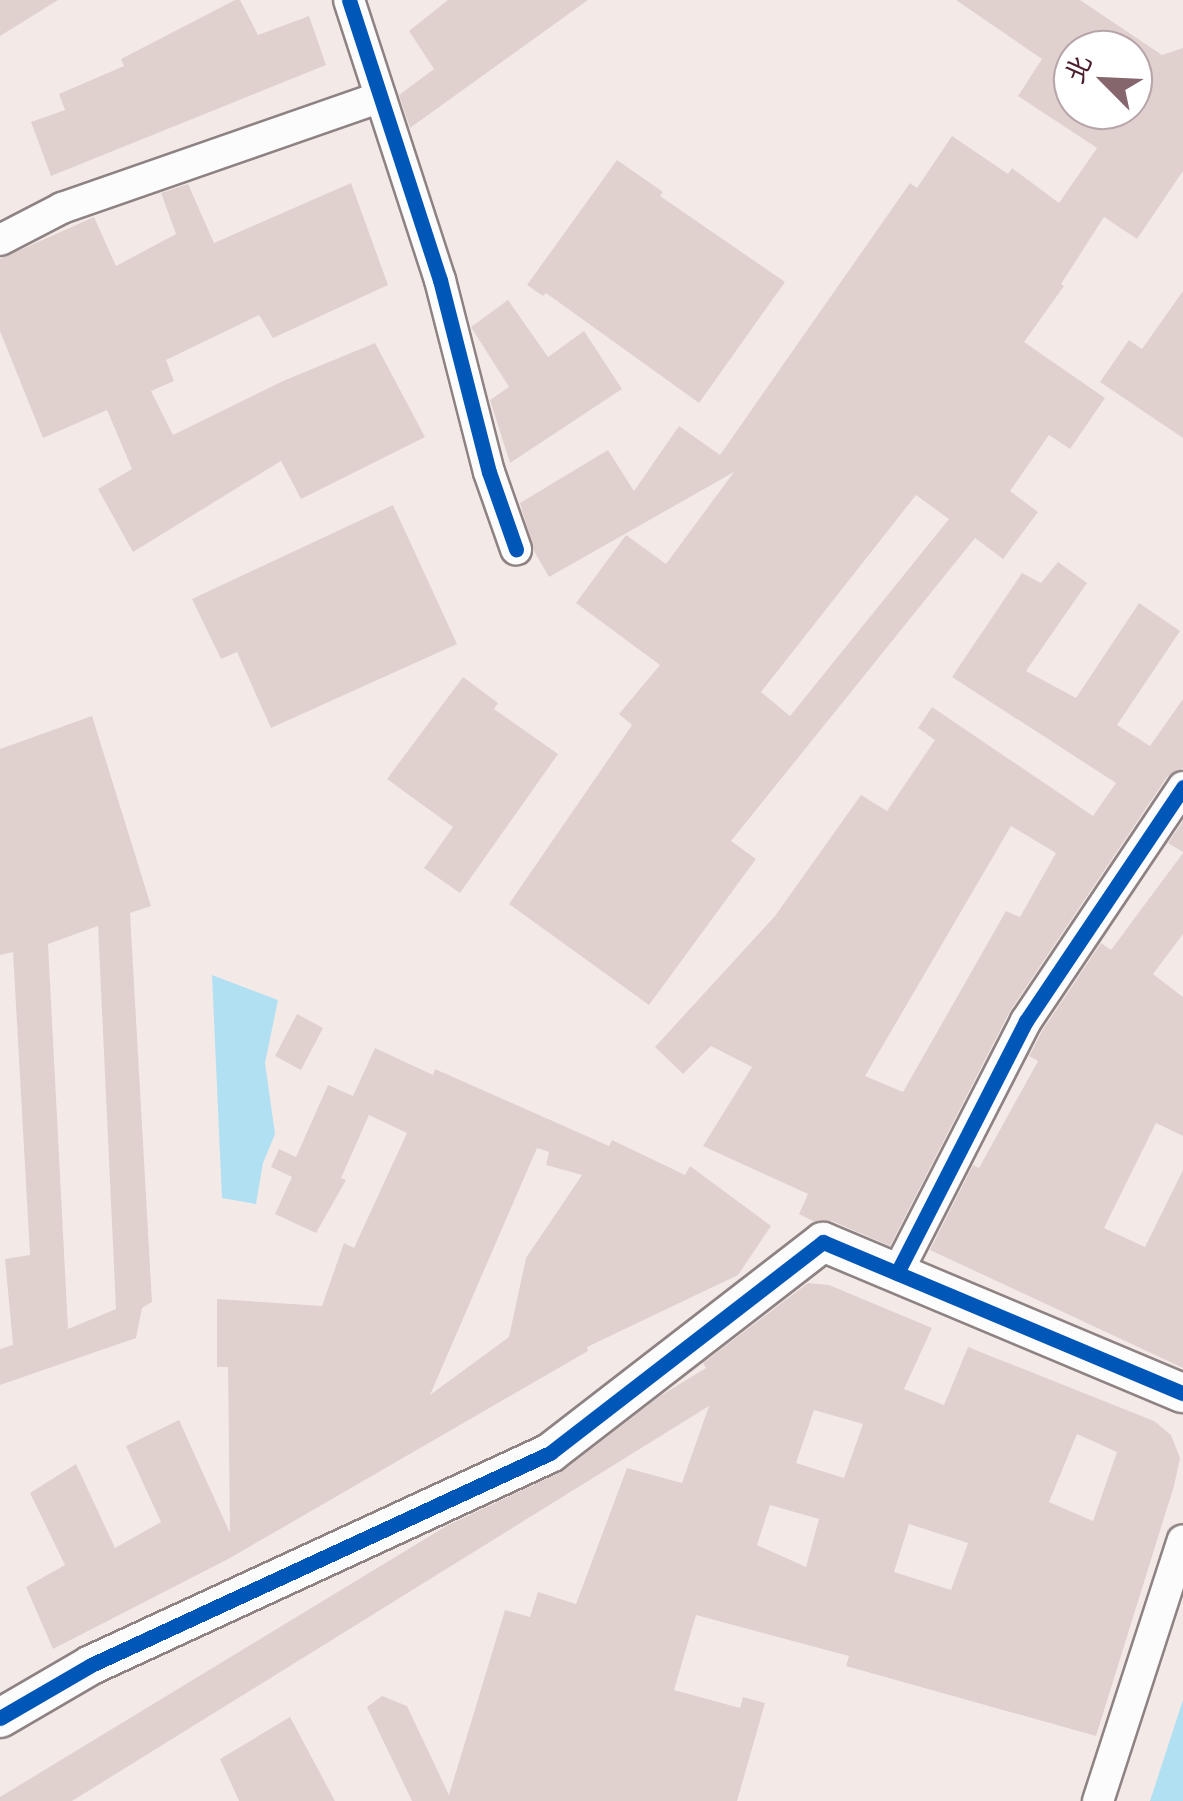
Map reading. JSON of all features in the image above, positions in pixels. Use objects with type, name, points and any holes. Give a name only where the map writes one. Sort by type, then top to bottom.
[{"type":"street","points":[[349,0],[440,280],[488,472],[516,548]]},
{"type":"street","points":[[0,240],[62,208],[380,97]]},
{"type":"street","points":[[897,1273],[1026,1021],[1183,787]]},
{"type":"street","points":[[0,1718],[91,1665],[550,1453],[823,1242],[1183,1393]]},
{"type":"street","points":[[1098,1801],[1183,1540]]},
{"type":"water","points":[[212,975],[278,1000],[265,1063],[275,1134],[263,1163],[256,1204],[222,1198]]},
{"type":"water","points":[[1183,1700],[1183,1801],[1150,1801]]},
{"type":"building","points":[[0,0],[58,0],[0,36]]},
{"type":"building","points":[[240,0],[258,35],[309,16],[326,65],[51,176],[31,122],[65,110],[59,94],[124,66],[121,59]]},
{"type":"building","points":[[448,0],[588,0],[410,128],[399,95],[434,69],[409,31]]},
{"type":"building","points":[[956,0],[1080,0],[1125,30],[1053,30],[1053,119],[1018,96],[1042,59]]},
{"type":"building","points":[[1183,48],[1183,171],[1137,239],[1104,217],[1061,284],[1064,286],[1024,342],[1105,398],[1070,449],[1049,435],[1010,491],[1038,512],[1003,559],[975,538],[731,841],[756,859],[649,1005],[509,904],[632,725],[619,714],[660,665],[576,603],[626,535],[666,564],[734,472],[549,577],[534,551],[520,503],[608,450],[634,491],[679,426],[720,455],[910,183],[917,188],[952,136],[1008,174],[1012,168],[1059,203],[1097,148],[1070,130],[1153,130],[1153,49],[1162,55]],"holes":[[[916,495],[949,519],[790,716],[761,692]]]},
{"type":"building","points":[[617,160],[663,192],[660,196],[785,282],[699,403],[546,293],[543,296],[527,285]]},
{"type":"building","points":[[351,183],[388,285],[273,338],[259,315],[166,360],[174,381],[151,391],[173,435],[283,381],[375,343],[425,437],[301,499],[281,461],[133,552],[98,489],[132,469],[107,410],[43,438],[0,331],[0,259],[94,217],[116,266],[176,234],[161,193],[188,184],[214,243]]},
{"type":"building","points":[[1183,291],[1183,438],[1100,382],[1129,340],[1142,349]]},
{"type":"building","points":[[508,300],[548,357],[584,331],[622,389],[510,463],[490,400],[509,387],[471,327]]},
{"type":"building","points":[[393,505],[457,644],[271,728],[237,652],[221,659],[192,599]]},
{"type":"building","points":[[1058,562],[1087,583],[1026,671],[1076,698],[1139,603],[1180,631],[1117,725],[1150,746],[1183,699],[1183,768],[1167,777],[1010,1011],[890,1246],[832,1221],[815,1222],[799,1214],[808,1194],[703,1146],[752,1067],[711,1046],[683,1074],[655,1047],[775,916],[861,795],[887,811],[935,740],[918,728],[932,707],[1093,816],[1116,783],[952,677],[1022,573],[1041,583]],"holes":[[[1011,826],[1056,853],[1020,917],[1006,911],[903,1092],[865,1076]]]},
{"type":"building","points":[[463,677],[498,703],[494,709],[558,754],[460,893],[424,868],[453,827],[387,779]]},
{"type":"building","points":[[92,716],[151,906],[130,913],[152,1302],[142,1308],[136,1338],[0,1385],[0,1349],[13,1345],[5,1259],[30,1255],[13,952],[0,955],[0,749]],"holes":[[[98,926],[116,1309],[68,1329],[48,944]]]},
{"type":"building","points":[[1183,821],[1183,852],[1168,843]]},
{"type":"building","points":[[1183,853],[1183,934],[1153,974],[1183,997],[1183,1136],[1156,1123],[1104,1228],[1145,1247],[1183,1170],[1183,1368],[930,1250],[973,1165],[979,1168],[1038,1061],[1029,1056],[1042,1031],[1101,943],[1111,950]]},
{"type":"building","points":[[297,1014],[323,1028],[301,1070],[275,1056]]},
{"type":"building","points":[[375,1048],[433,1075],[435,1069],[609,1146],[612,1140],[685,1175],[690,1166],[771,1226],[738,1275],[587,1347],[588,1351],[230,1558],[53,1649],[26,1587],[65,1565],[30,1493],[76,1464],[115,1548],[161,1522],[126,1446],[179,1420],[230,1533],[228,1367],[217,1367],[217,1299],[322,1306],[344,1243],[354,1248],[407,1133],[369,1115],[341,1178],[346,1180],[316,1233],[275,1214],[292,1177],[271,1167],[279,1149],[296,1157],[328,1085],[353,1096]],"holes":[[[537,1148],[549,1152],[546,1165],[582,1175],[526,1258],[509,1337],[430,1395]]]},
{"type":"building","points":[[808,1283],[829,1285],[932,1328],[904,1389],[944,1405],[968,1347],[1154,1421],[1171,1435],[1180,1458],[1174,1486],[1096,1736],[846,1666],[849,1656],[696,1615],[674,1690],[740,1708],[743,1697],[765,1703],[737,1801],[412,1801],[367,1707],[382,1696],[407,1706],[449,1795],[505,1610],[530,1617],[538,1592],[576,1604],[627,1468],[682,1483],[709,1406],[72,1801],[0,1801],[0,1797],[448,1525],[563,1471],[660,1396],[706,1368],[703,1363]],"holes":[[[814,1410],[863,1424],[844,1478],[796,1463]],[[1077,1434],[1117,1452],[1093,1521],[1049,1502]],[[770,1505],[819,1519],[806,1567],[757,1545]],[[909,1524],[968,1543],[951,1590],[894,1572]]]},
{"type":"building","points":[[290,1717],[335,1801],[239,1801],[220,1759]]},
{"type":"cycle path","points":[[349,0],[440,280],[489,472],[516,549]]},
{"type":"cycle path","points":[[897,1273],[1026,1021],[1183,787]]},
{"type":"cycle path","points":[[0,1718],[91,1665],[550,1453],[823,1242],[1183,1393]]}]
